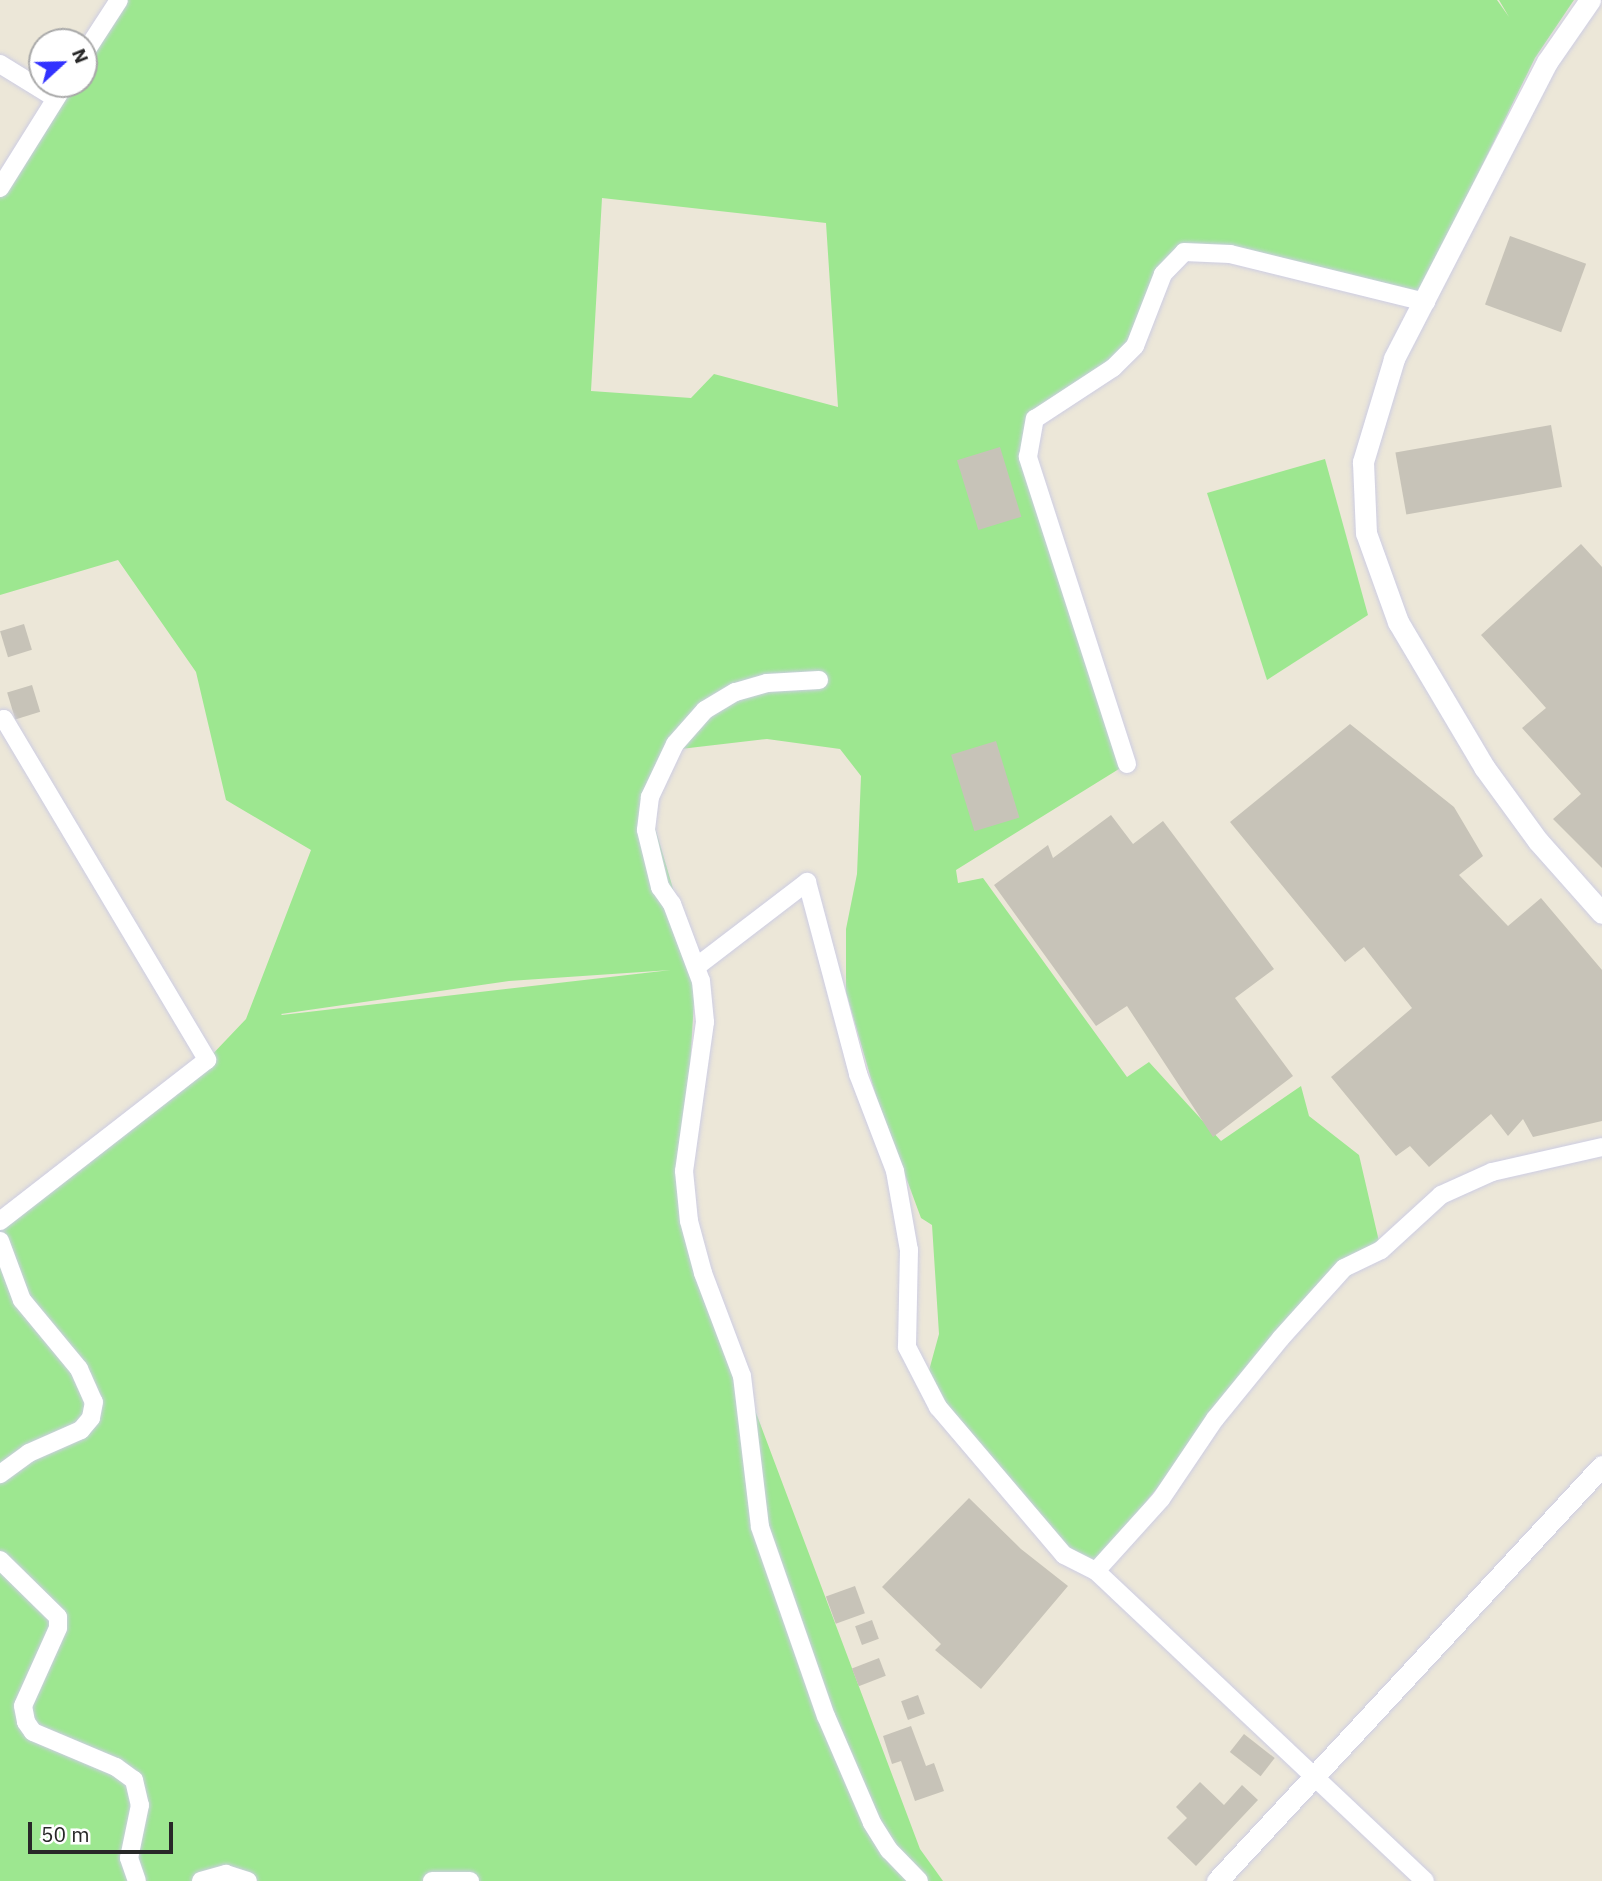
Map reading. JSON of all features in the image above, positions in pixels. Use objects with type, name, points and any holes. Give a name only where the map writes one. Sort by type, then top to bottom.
[{"type":"street","points":[[98,32],[119,0]]},
{"type":"street","points":[[1590,0],[1548,62],[1426,302],[1394,359],[1372,421],[1363,462],[1366,533],[1398,622],[1484,766],[1538,841],[1602,913]]},
{"type":"street","points":[[0,64],[28,77]]},
{"type":"street","points":[[0,188],[56,98]]},
{"type":"street","points":[[1127,764],[1028,457],[1035,419],[1114,369],[1135,346],[1163,274],[1184,252],[1230,254],[1426,302]]},
{"type":"street","points":[[818,680],[766,683],[735,692],[705,710],[675,744],[650,797],[646,830],[653,863],[696,967],[705,1022],[684,1171],[689,1221],[703,1273],[742,1376],[760,1527],[827,1716],[872,1823],[888,1850],[919,1881]]},
{"type":"street","points":[[0,721],[4,719],[207,1060],[0,1220]]},
{"type":"street","points":[[696,967],[807,883],[858,1074],[895,1171],[909,1250],[907,1347],[938,1408],[1064,1555],[1096,1571],[1315,1774],[1425,1881]]},
{"type":"street","points":[[1096,1571],[1161,1499],[1215,1419],[1281,1338],[1344,1268],[1381,1250],[1441,1195],[1492,1172],[1602,1147]]},
{"type":"street","points":[[0,1241],[22,1300],[79,1369],[94,1402],[91,1418],[81,1430],[29,1453],[0,1474]]},
{"type":"street","points":[[1217,1881],[1602,1466]]},
{"type":"street","points":[[0,1560],[58,1617],[58,1628],[23,1706],[26,1722],[33,1732],[116,1767],[134,1780],[140,1805],[129,1858],[137,1881]]},
{"type":"street","points":[[201,1881],[226,1874],[248,1881]]},
{"type":"street","points":[[432,1881],[470,1881]]},
{"type":"green space","points":[[119,0],[1497,0],[1509,17],[1499,0],[1574,0],[1535,58],[1419,294],[1184,252],[1113,368],[1030,434],[1127,764],[956,870],[958,883],[983,878],[1127,1077],[1149,1062],[1221,1141],[1301,1086],[1309,1116],[1359,1155],[1381,1250],[1299,1318],[1149,1498],[1096,1571],[1054,1544],[925,1385],[939,1334],[932,1225],[921,1218],[876,1096],[846,992],[846,929],[857,874],[861,776],[840,749],[767,739],[672,750],[649,807],[696,967],[684,1171],[723,1325],[920,1849],[943,1881],[0,1881],[0,1219],[207,1060],[246,1019],[311,850],[226,800],[196,672],[118,560],[0,595],[0,188],[56,98],[98,98],[98,32]],"holes":[[[602,198],[826,223],[838,407],[714,374],[691,398],[591,391]],[[671,970],[282,1015],[509,981]]]},
{"type":"green space","points":[[1325,459],[1368,615],[1267,680],[1207,493]]},
{"type":"building","points":[[1510,236],[1586,264],[1561,332],[1485,305]]},
{"type":"building","points":[[1551,425],[1562,487],[1406,514],[1395,452]]},
{"type":"building","points":[[1000,447],[1021,517],[978,530],[957,460]]},
{"type":"building","points":[[1581,544],[1602,567],[1602,868],[1553,819],[1581,794],[1522,728],[1546,708],[1481,635]]},
{"type":"building","points":[[24,624],[32,650],[8,657],[0,631]]},
{"type":"building","points":[[32,685],[40,712],[15,719],[7,693]]},
{"type":"building","points":[[1350,724],[1454,807],[1483,856],[1459,875],[1508,926],[1541,898],[1602,970],[1602,1121],[1533,1137],[1523,1119],[1508,1136],[1491,1114],[1429,1167],[1410,1146],[1396,1156],[1331,1077],[1412,1008],[1364,947],[1345,962],[1230,822]]},
{"type":"building","points":[[996,741],[1019,818],[974,831],[951,755]]},
{"type":"building","points":[[1111,815],[1133,844],[1163,821],[1274,969],[1235,998],[1293,1076],[1213,1137],[1127,1006],[1096,1026],[994,885],[1048,845],[1053,858]]},
{"type":"building","points":[[969,1498],[1021,1549],[1068,1586],[981,1689],[935,1650],[941,1644],[882,1587]]},
{"type":"building","points":[[855,1586],[865,1613],[836,1624],[826,1597]]},
{"type":"building","points":[[872,1620],[879,1639],[862,1645],[855,1626]]},
{"type":"building","points":[[879,1658],[886,1676],[859,1686],[852,1668]]},
{"type":"building","points":[[918,1695],[925,1714],[908,1720],[901,1701]]},
{"type":"building","points":[[911,1726],[926,1766],[934,1763],[944,1791],[915,1801],[901,1761],[892,1764],[883,1736]]},
{"type":"building","points":[[1244,1734],[1275,1758],[1261,1776],[1230,1752]]},
{"type":"building","points":[[1200,1782],[1224,1805],[1242,1785],[1258,1800],[1196,1866],[1167,1838],[1187,1818],[1176,1807]]}]
